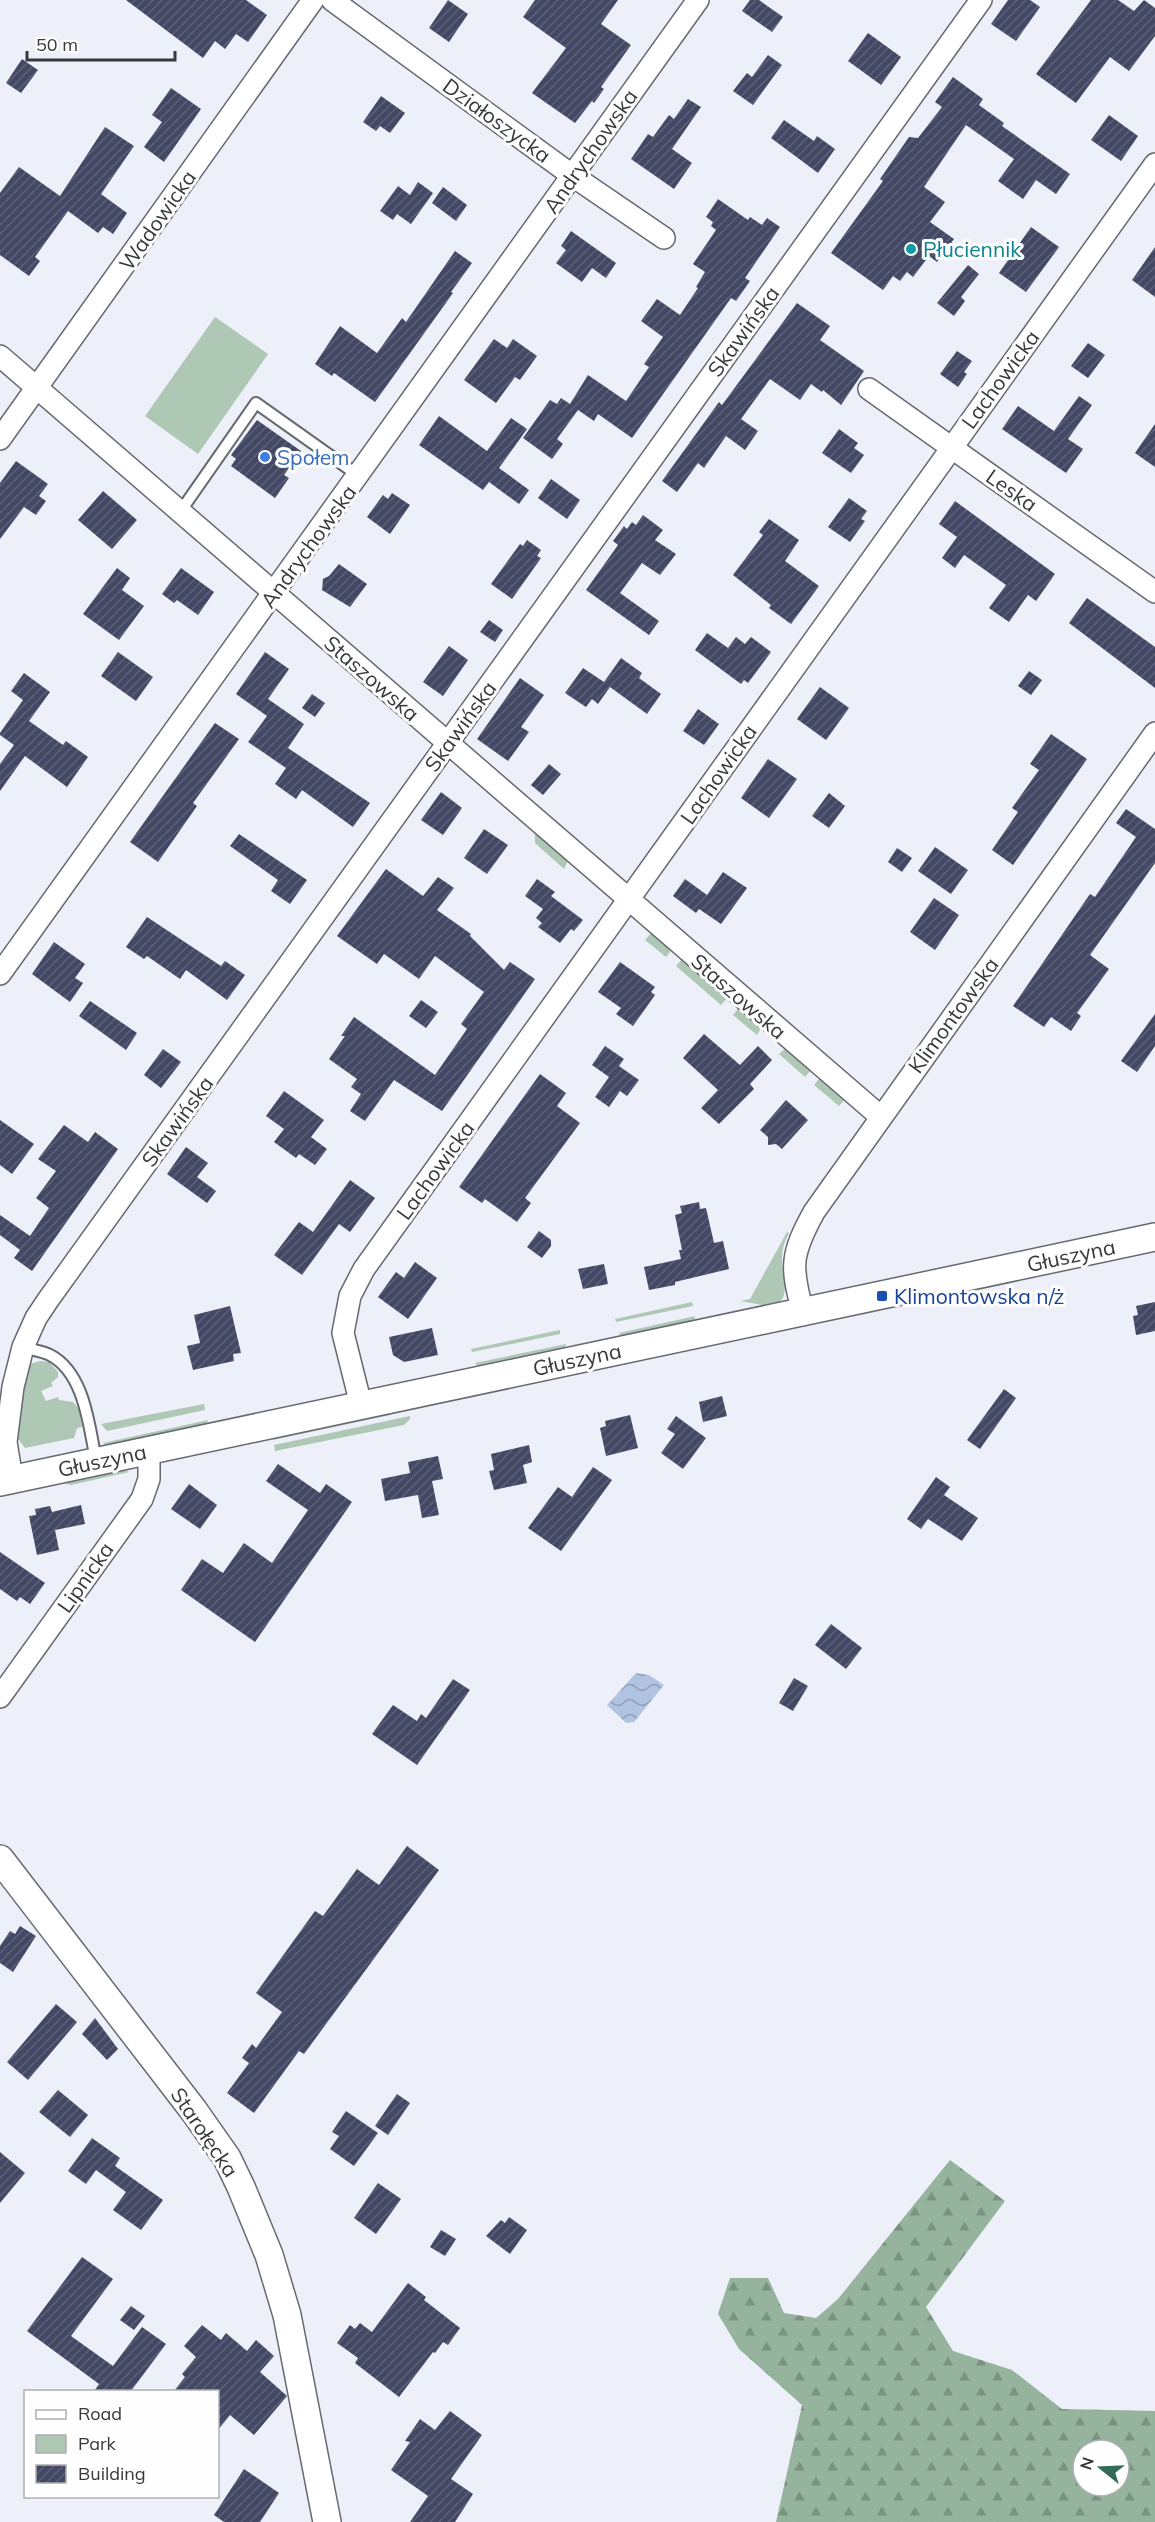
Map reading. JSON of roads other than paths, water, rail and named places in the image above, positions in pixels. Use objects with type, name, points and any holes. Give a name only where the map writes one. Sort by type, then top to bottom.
[{"type":"street","name":"Wadowicka","points":[[0,439],[313,0]]},
{"type":"street","name":"Działoszycka","points":[[332,0],[573,176],[664,238]]},
{"type":"street","name":"Andrychowska","points":[[0,974],[698,0]]},
{"type":"street","name":"Skawińska","points":[[6,1480],[6,1435],[13,1387],[23,1347],[36,1318],[981,0]]},
{"type":"street","name":"Lachowicka","points":[[361,1405],[343,1333],[350,1296],[364,1269],[1155,164]]},
{"type":"street","name":"Staszowska","points":[[0,356],[881,1118]]},
{"type":"street","name":"Leska","points":[[869,390],[1155,592]]},
{"type":"street","name":"Klimontowska","points":[[803,1312],[794,1276],[793,1258],[797,1244],[814,1212],[1155,733]]},
{"type":"street","name":"Głuszyna","points":[[6,1480],[1155,1237]]},
{"type":"street","name":"Lipnicka","points":[[0,1697],[141,1499],[149,1479],[149,1450]]},
{"type":"street","name":"Starołęcka","points":[[0,1859],[194,2111],[226,2158],[241,2187],[269,2256],[287,2315],[327,2522]]},
{"type":"lane","points":[[180,512],[256,403],[359,476]]},
{"type":"lane","points":[[23,1347],[50,1355],[61,1362],[73,1378],[83,1401],[97,1461]]},
{"type":"water","points":[[636,1673],[649,1675],[664,1685],[634,1722],[626,1723],[607,1705]]},
{"type":"place","name":"Płuciennik","points":[[911,249]]},
{"type":"place","name":"Społem","points":[[265,457]]},
{"type":"place","name":"Klimontowska n/ż","points":[[882,1296]]}]
